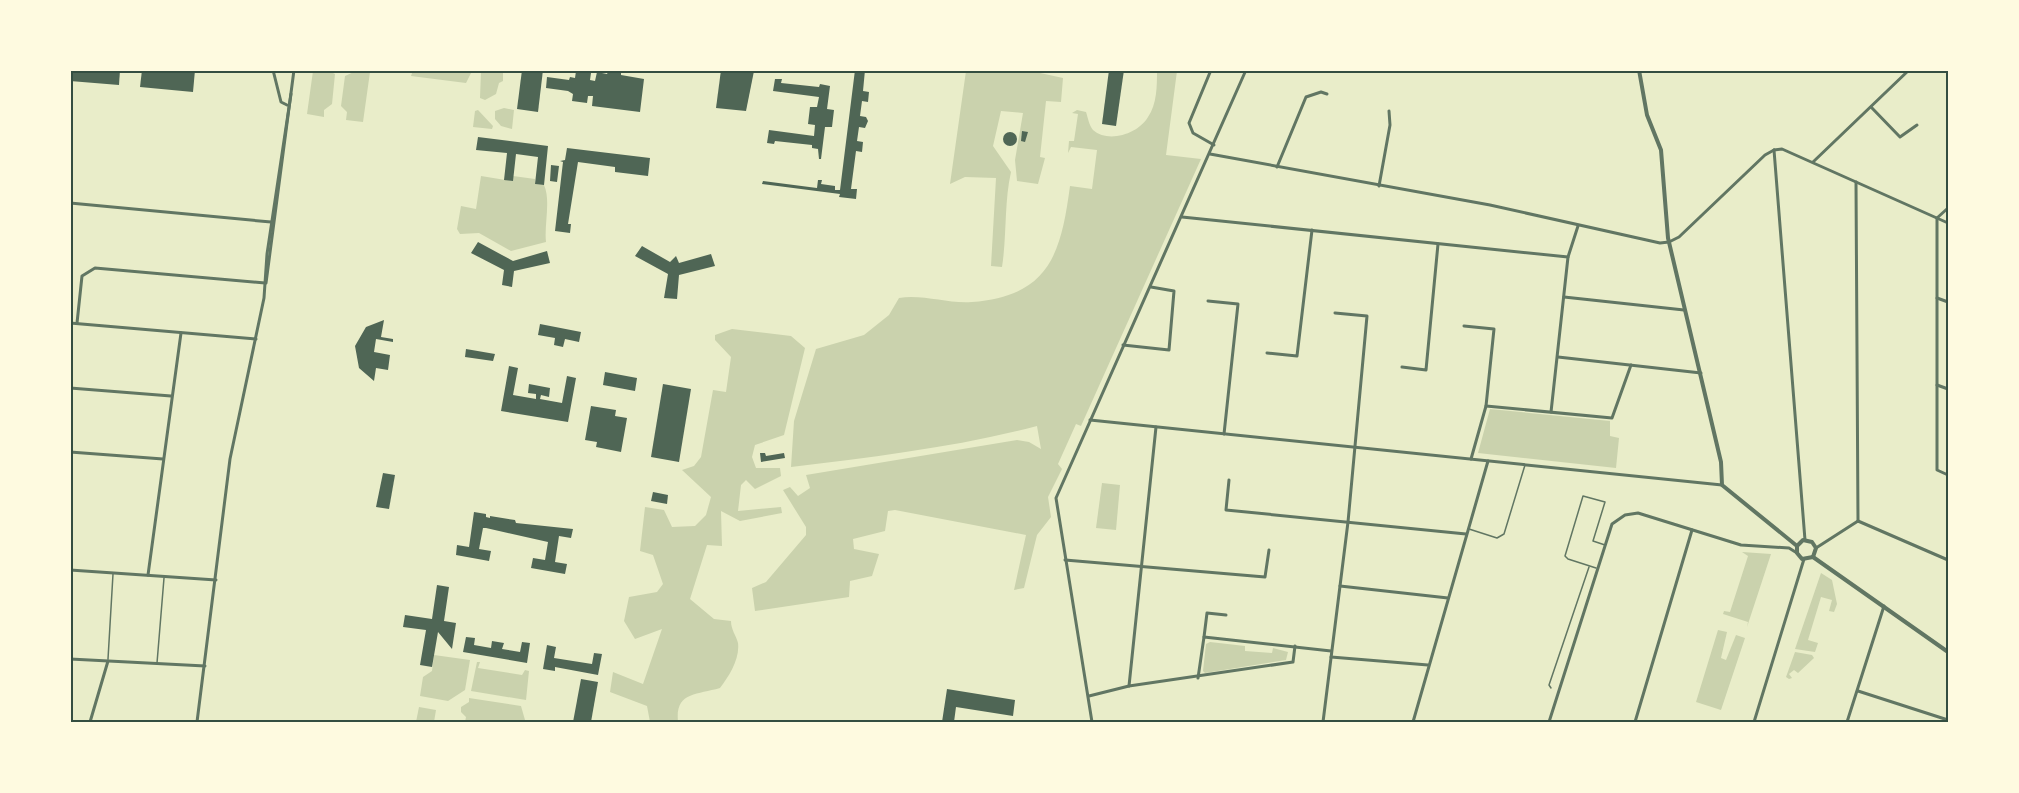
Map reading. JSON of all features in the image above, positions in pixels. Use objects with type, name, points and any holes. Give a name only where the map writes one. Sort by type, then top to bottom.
[{"type":"street","points":[[273,70],[279,97],[287,105]]},
{"type":"street","points":[[197,723],[230,459],[256,339],[276,223],[294,70]]},
{"type":"street","points":[[1211,70],[1189,123],[1192,133],[1214,145]]},
{"type":"street","points":[[1092,723],[1056,498],[1246,70]]},
{"type":"street","points":[[1639,70],[1647,115],[1661,150],[1669,242],[1721,462],[1722,485]]},
{"type":"street","points":[[1812,163],[1909,70]]},
{"type":"street","points":[[1277,167],[1306,97],[1321,92],[1327,94]]},
{"type":"street","points":[[266,283],[264,277],[271,222],[287,105],[291,94]]},
{"type":"street","points":[[1871,107],[1900,137],[1917,125]]},
{"type":"street","points":[[1379,186],[1390,124],[1389,111]]},
{"type":"street","points":[[1210,154],[1490,205],[1660,243],[1679,237],[1765,155],[1782,149],[1948,223]]},
{"type":"street","points":[[1774,150],[1805,540]]},
{"type":"street","points":[[1856,182],[1858,520]]},
{"type":"street","points":[[70,203],[276,223]]},
{"type":"street","points":[[1948,208],[1937,218],[1937,470],[1948,475]]},
{"type":"street","points":[[1182,217],[1568,257]]},
{"type":"street","points":[[1551,412],[1568,257],[1578,226]]},
{"type":"street","points":[[1268,353],[1297,356],[1312,230]]},
{"type":"street","points":[[1402,367],[1426,370],[1438,244]]},
{"type":"street","points":[[77,324],[82,276],[95,268],[266,283]]},
{"type":"street","points":[[1123,345],[1169,350],[1174,291],[1151,287]]},
{"type":"street","points":[[1564,297],[1686,310]]},
{"type":"street","points":[[1937,298],[1948,302]]},
{"type":"street","points":[[1208,301],[1238,304],[1224,434]]},
{"type":"street","points":[[1323,723],[1348,522],[1367,316],[1335,313]]},
{"type":"street","points":[[70,323],[256,339]]},
{"type":"street","points":[[1464,326],[1494,329],[1486,406],[1471,459]]},
{"type":"street","points":[[148,575],[181,333]]},
{"type":"street","points":[[1558,357],[1701,373]]},
{"type":"street","points":[[1486,406],[1612,418],[1631,365]]},
{"type":"street","points":[[1937,385],[1948,389]]},
{"type":"street","points":[[70,388],[171,396]]},
{"type":"street","points":[[1090,420],[1722,485],[1797,546]]},
{"type":"street","points":[[1129,686],[1156,427]]},
{"type":"street","points":[[70,452],[163,459]]},
{"type":"street","points":[[1413,723],[1488,461]]},
{"type":"street","points":[[1229,480],[1226,510],[1467,534]]},
{"type":"street","points":[[1549,723],[1612,524],[1625,515],[1638,513],[1740,545],[1789,548],[1804,560]]},
{"type":"street","points":[[1813,557],[1816,548],[1858,520]]},
{"type":"street","points":[[1858,520],[1948,560]]},
{"type":"street","points":[[1635,723],[1692,530]]},
{"type":"street","points":[[1797,546],[1805,540]]},
{"type":"street","points":[[1805,540],[1812,542],[1816,548]]},
{"type":"street","points":[[1797,546],[1797,553]]},
{"type":"street","points":[[1065,560],[1265,577],[1269,550]]},
{"type":"street","points":[[1804,560],[1813,557]]},
{"type":"street","points":[[1813,557],[1948,652]]},
{"type":"street","points":[[1754,723],[1804,560]]},
{"type":"street","points":[[70,570],[216,580]]},
{"type":"street","points":[[1340,586],[1448,598]]},
{"type":"street","points":[[1847,723],[1884,606]]},
{"type":"street","points":[[1198,678],[1207,613],[1226,615]]},
{"type":"street","points":[[1204,637],[1332,651]]},
{"type":"street","points":[[1089,696],[1129,686],[1198,678],[1293,662],[1295,646]]},
{"type":"street","points":[[1331,657],[1429,665]]},
{"type":"street","points":[[70,659],[205,666]]},
{"type":"street","points":[[90,723],[108,661]]},
{"type":"street","points":[[1858,691],[1948,720]]},
{"type":"lane","points":[[1468,528],[1497,538],[1504,534],[1525,465]]},
{"type":"lane","points":[[1597,568],[1568,560],[1565,556],[1583,496],[1605,502],[1593,541],[1605,545]]},
{"type":"lane","points":[[1551,688],[1553,674],[1590,566]]},
{"type":"lane","points":[[108,661],[113,573]]},
{"type":"lane","points":[[157,664],[164,577]]},
{"type":"green space","points":[[313,71],[329,71],[335,74],[332,104],[324,110],[324,117],[307,114]]},
{"type":"green space","points":[[356,71],[370,72],[363,122],[346,120],[347,112],[341,106],[345,76]]},
{"type":"green space","points":[[407,71],[472,71],[466,83],[411,76],[412,73]]},
{"type":"green space","points":[[481,71],[503,72],[503,81],[499,83],[496,94],[485,100],[480,98]]},
{"type":"green space","points":[[966,71],[1031,71],[1063,78],[1061,102],[1046,101],[1040,157],[1045,158],[1038,184],[1017,181],[1015,160],[1023,113],[1001,111],[993,146],[1011,172],[1007,195],[1002,267],[991,266],[996,178],[965,177],[950,184]]},
{"type":"green space","points":[[1157,71],[1177,71],[1166,155],[1201,159],[1081,426],[1076,424],[1058,464],[1062,469],[1048,497],[1051,517],[1037,535],[1024,588],[1014,590],[1026,535],[895,510],[888,511],[885,531],[853,539],[854,549],[879,554],[872,576],[850,581],[849,597],[755,611],[752,588],[766,582],[806,535],[806,527],[783,490],[790,487],[798,496],[810,488],[806,475],[1017,440],[1029,442],[1041,449],[1037,426],[946,446],[791,467],[794,421],[816,349],[864,335],[889,315],[899,298],[917,297],[972,302],[998,298],[1019,291],[1035,280],[1047,267],[1056,251],[1062,232],[1070,186],[1092,189],[1097,150],[1071,147],[1068,153],[1069,141],[1074,141],[1078,114],[1072,113],[1077,110],[1086,112],[1093,130],[1100,134],[1115,136],[1131,132],[1144,123],[1151,112],[1156,95]]},
{"type":"green space","points":[[504,108],[514,110],[512,129],[501,126],[495,119],[495,111]]},
{"type":"green space","points":[[478,110],[493,126],[492,129],[473,127],[475,111]]},
{"type":"green space","points":[[481,176],[512,181],[513,176],[535,179],[535,184],[544,185],[547,198],[546,242],[511,251],[479,233],[460,234],[457,229],[461,206],[476,209]]},
{"type":"green space","points":[[732,329],[791,336],[805,348],[784,435],[755,445],[752,457],[756,468],[780,468],[781,476],[755,489],[746,480],[741,485],[738,511],[781,507],[782,513],[740,521],[721,511],[722,546],[707,545],[690,599],[714,619],[731,621],[738,643],[736,661],[720,688],[689,696],[684,700],[678,712],[678,722],[650,722],[647,706],[610,692],[613,672],[643,684],[662,629],[635,639],[624,621],[629,597],[657,592],[663,584],[653,555],[640,551],[645,507],[664,510],[672,527],[695,526],[706,515],[711,497],[682,470],[694,466],[701,457],[713,390],[726,392],[731,357],[715,340],[715,335]]},
{"type":"green space","points":[[1490,409],[1610,421],[1610,436],[1619,438],[1616,468],[1478,453]]},
{"type":"green space","points":[[1102,483],[1120,485],[1116,530],[1096,528]]},
{"type":"green space","points":[[1742,552],[1771,554],[1747,627],[1748,622],[1723,614],[1724,611],[1730,612],[1748,556]]},
{"type":"green space","points":[[1821,573],[1832,580],[1837,604],[1834,612],[1829,611],[1832,600],[1821,597],[1808,640],[1818,643],[1815,652],[1795,649]]},
{"type":"green space","points":[[1718,630],[1727,632],[1721,658],[1726,660],[1736,635],[1745,638],[1721,710],[1696,702]]},
{"type":"green space","points":[[1210,642],[1245,646],[1245,651],[1272,653],[1273,648],[1288,652],[1286,660],[1205,673],[1203,671],[1206,644]]},
{"type":"green space","points":[[1795,652],[1812,655],[1814,658],[1798,673],[1794,670],[1789,674],[1792,678],[1789,679],[1786,677]]},
{"type":"green space","points":[[434,655],[470,660],[465,690],[448,701],[420,696],[423,677],[432,671]]},
{"type":"green space","points":[[477,662],[480,662],[478,668],[522,675],[525,670],[529,671],[526,700],[471,691]]},
{"type":"green space","points":[[469,698],[521,706],[525,720],[465,722],[466,717],[461,712],[461,707],[469,702]]},
{"type":"green space","points":[[419,707],[436,710],[434,722],[416,722]]},
{"type":"building","points":[[70,70],[120,70],[119,85],[70,81]]},
{"type":"building","points":[[142,70],[195,70],[193,92],[140,87]]},
{"type":"building","points":[[522,70],[543,70],[538,112],[517,109]]},
{"type":"building","points":[[609,70],[621,70],[621,75],[644,79],[640,112],[592,106],[593,96],[588,96],[587,103],[572,101],[573,94],[568,91],[546,88],[547,77],[569,80],[570,77],[575,78],[576,71],[591,73],[590,80],[595,81],[597,72],[607,74]]},
{"type":"building","points":[[721,70],[754,71],[746,111],[716,108]]},
{"type":"building","points":[[855,70],[865,70],[863,91],[869,92],[868,102],[862,101],[860,116],[866,117],[868,121],[865,128],[859,127],[857,141],[863,142],[862,152],[856,151],[851,189],[857,189],[856,199],[839,197],[840,194],[762,184],[763,181],[817,188],[818,180],[822,180],[821,184],[835,186],[835,190],[840,190]]},
{"type":"building","points":[[1109,70],[1124,70],[1116,126],[1102,124]]},
{"type":"building","points":[[775,79],[782,79],[781,83],[830,86],[827,109],[834,110],[832,127],[825,127],[821,159],[819,159],[818,149],[812,148],[812,145],[775,141],[774,144],[767,143],[769,130],[814,136],[815,125],[808,124],[810,107],[817,107],[819,97],[773,91]]},
{"type":"building","points":[[1022,131],[1028,132],[1025,142],[1021,141]]},
{"type":"building","points":[[1010,132],[1015,134],[1017,139],[1015,144],[1010,146],[1005,144],[1003,139],[1005,134]]},
{"type":"building","points":[[478,137],[548,146],[544,185],[535,184],[538,157],[516,154],[513,181],[504,180],[507,153],[476,150]]},
{"type":"building","points":[[567,148],[650,158],[648,176],[615,172],[615,167],[578,162],[568,224],[571,224],[570,233],[555,231],[563,162],[560,161],[565,160]]},
{"type":"building","points":[[551,165],[559,166],[557,182],[550,181]]},
{"type":"building","points":[[478,242],[513,261],[547,251],[550,263],[514,271],[512,287],[502,285],[504,270],[471,253]]},
{"type":"building","points":[[642,246],[670,262],[676,256],[679,263],[711,254],[715,266],[679,275],[677,299],[664,298],[668,274],[635,256]]},
{"type":"building","points":[[384,320],[381,337],[393,339],[393,342],[376,339],[374,352],[390,355],[388,370],[376,368],[374,381],[359,368],[355,346],[366,327]]},
{"type":"building","points":[[540,324],[581,332],[579,342],[565,339],[563,347],[554,345],[555,338],[538,335]]},
{"type":"building","points":[[466,349],[495,354],[493,361],[465,357]]},
{"type":"building","points":[[509,366],[518,368],[513,395],[536,399],[536,394],[528,393],[529,384],[550,388],[549,397],[541,395],[540,399],[562,403],[567,376],[576,378],[568,422],[501,411]]},
{"type":"building","points":[[605,372],[637,378],[635,391],[603,385]]},
{"type":"building","points":[[663,384],[691,389],[679,462],[651,457]]},
{"type":"building","points":[[591,406],[616,410],[615,416],[627,418],[621,452],[596,447],[597,442],[585,440]]},
{"type":"building","points":[[760,453],[765,453],[766,456],[784,453],[785,458],[761,462]]},
{"type":"building","points":[[383,473],[395,475],[389,509],[376,507]]},
{"type":"building","points":[[653,492],[668,495],[667,504],[651,501]]},
{"type":"building","points":[[474,512],[486,514],[486,517],[490,518],[490,516],[515,520],[516,523],[573,529],[571,538],[559,536],[555,562],[567,564],[565,574],[531,568],[533,558],[545,560],[548,542],[486,528],[483,528],[479,549],[491,551],[489,561],[456,555],[457,545],[469,547]]},
{"type":"building","points":[[437,585],[449,587],[444,621],[456,623],[452,649],[438,632],[432,667],[420,665],[426,630],[403,627],[405,615],[432,619]]},
{"type":"building","points":[[466,637],[475,638],[474,645],[491,648],[492,641],[504,643],[502,649],[520,652],[522,642],[530,643],[527,663],[463,652]]},
{"type":"building","points":[[547,645],[556,647],[554,658],[592,664],[594,653],[602,654],[598,675],[555,667],[555,671],[543,669]]},
{"type":"building","points":[[581,679],[598,682],[591,722],[573,722]]},
{"type":"building","points":[[947,689],[1015,700],[1013,716],[956,707],[954,722],[942,722]]}]
